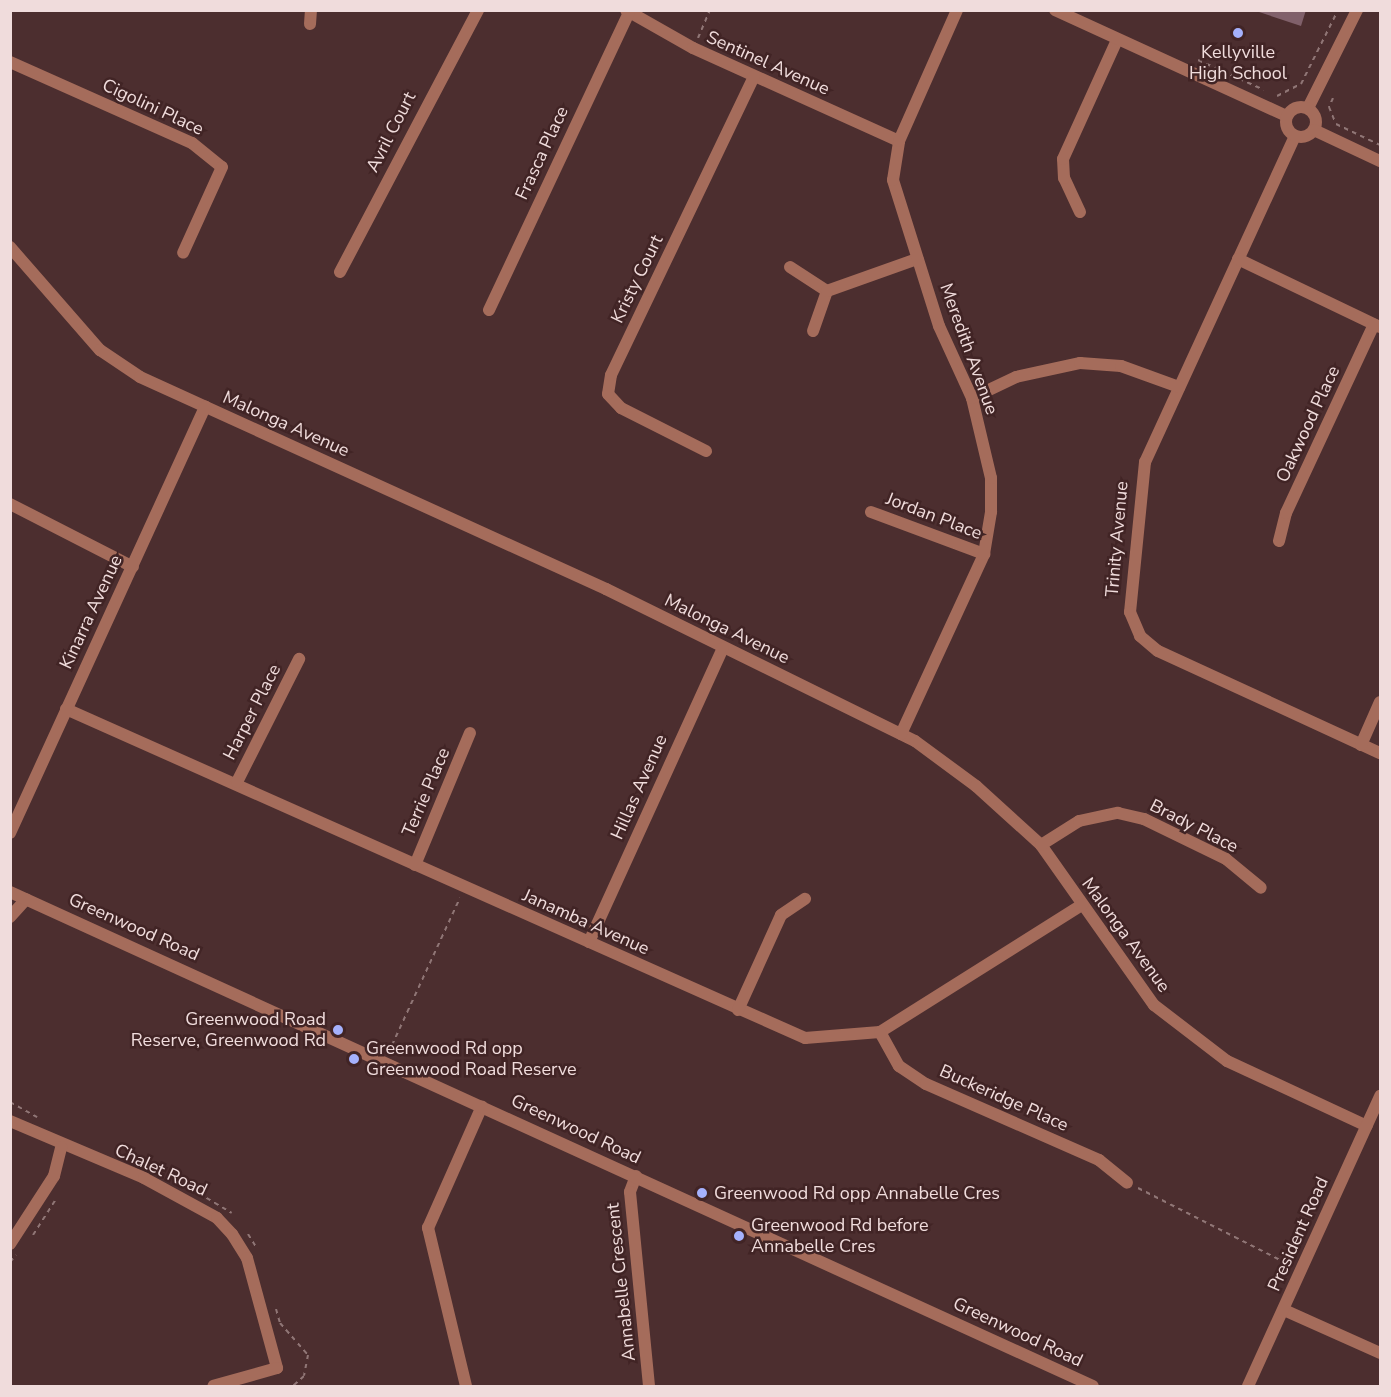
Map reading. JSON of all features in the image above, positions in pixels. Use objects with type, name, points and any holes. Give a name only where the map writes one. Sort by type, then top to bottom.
[{"type":"street","points":[[310,24],[311,10]]},
{"type":"street","name":"Avril Court","points":[[340,272],[478,10]]},
{"type":"street","name":"Meredith Avenue","points":[[901,734],[984,554],[992,493],[972,398],[939,326],[893,180],[899,141],[957,10]]},
{"type":"street","points":[[1055,10],[1287,116]]},
{"type":"street","points":[[1308,108],[1357,10]]},
{"type":"street","name":"Sentinel Avenue","points":[[627,12],[693,48],[754,77],[899,141]]},
{"type":"street","name":"Frasca Place","points":[[489,310],[627,12]]},
{"type":"street","points":[[1080,212],[1064,178],[1063,159],[1117,40]]},
{"type":"street","name":"Cigolini Place","points":[[10,62],[192,143],[222,167],[183,253]]},
{"type":"street","name":"Kristy Court","points":[[706,451],[621,408],[608,394],[611,375],[754,77]]},
{"type":"street","points":[[1308,108],[1293,109],[1287,116],[1286,126],[1295,136],[1314,130],[1380,160]]},
{"type":"street","points":[[1308,108],[1315,116],[1314,130]]},
{"type":"street","name":"Trinity Avenue","points":[[1295,136],[1179,387],[1140,480],[1129,600],[1134,625],[1158,651],[1380,753]]},
{"type":"street","name":"Malonga Avenue","points":[[10,247],[100,350],[140,377],[606,589],[901,734],[976,786],[1041,845],[1154,1005],[1227,1061],[1367,1126]]},
{"type":"street","points":[[827,291],[917,259]]},
{"type":"street","points":[[1238,259],[1377,325]]},
{"type":"street","points":[[790,267],[827,291]]},
{"type":"street","points":[[813,331],[827,291]]},
{"type":"street","name":"Oakwood Place","points":[[1279,541],[1286,513],[1377,325]]},
{"type":"street","points":[[972,398],[1016,377],[1080,363],[1121,366],[1179,387]]},
{"type":"street","name":"Kinarra Avenue","points":[[10,833],[206,407]]},
{"type":"street","points":[[10,504],[133,567]]},
{"type":"street","name":"Jordan Place","points":[[871,512],[984,554]]},
{"type":"street","name":"Hillas Avenue","points":[[589,942],[723,648]]},
{"type":"street","name":"Harper Place","points":[[237,782],[299,659]]},
{"type":"street","points":[[1361,745],[1380,702]]},
{"type":"street","name":"Janamba Avenue","points":[[66,709],[237,782],[415,866],[805,1038],[880,1032],[1082,905]]},
{"type":"street","name":"Terrie Place","points":[[415,866],[471,733]]},
{"type":"street","name":"Brady Place","points":[[1041,845],[1079,821],[1118,813],[1144,819],[1226,859],[1261,888]]},
{"type":"street","name":"Greenwood Road","points":[[10,892],[1093,1386]]},
{"type":"street","points":[[738,1010],[781,915],[805,898]]},
{"type":"street","points":[[10,917],[26,899]]},
{"type":"street","name":"Buckeridge Place","points":[[880,1032],[899,1066],[926,1084],[1099,1160],[1127,1183]]},
{"type":"street","name":"President Road","points":[[1248,1386],[1380,1096]]},
{"type":"street","points":[[466,1386],[428,1228],[482,1106]]},
{"type":"street","name":"Chalet Road","points":[[10,1121],[61,1147],[154,1183],[218,1218],[232,1234],[247,1258],[277,1368],[213,1386]]},
{"type":"street","points":[[10,1244],[54,1176],[61,1147]]},
{"type":"street","name":"Annabelle Crescent","points":[[636,1176],[630,1192],[649,1386]]},
{"type":"street","points":[[1284,1310],[1380,1353]]},
{"type":"path","points":[[693,48],[710,10]]},
{"type":"path","points":[[1191,58],[1285,96],[1308,75],[1338,10]]},
{"type":"path","points":[[1333,98],[1329,107],[1336,124],[1380,144]]},
{"type":"path","points":[[392,1045],[464,887]]},
{"type":"path","points":[[10,1102],[42,1120]]},
{"type":"path","points":[[164,1173],[224,1204],[237,1219]]},
{"type":"path","points":[[1127,1183],[1302,1270]]},
{"type":"path","points":[[243,1226],[258,1252]]},
{"type":"path","points":[[274,1303],[280,1323],[308,1356],[304,1376],[293,1386]]},
{"type":"building","points":[[1253,10],[1306,10],[1301,26]]},
{"type":"place","name":"Kellyville High School","points":[[1238,33]]},
{"type":"place","name":"Greenwood Road Reserve, Greenwood Rd","points":[[338,1030]]},
{"type":"place","name":"Greenwood Rd opp Greenwood Road Reserve","points":[[354,1059]]},
{"type":"place","name":"Greenwood Rd opp Annabelle Cres","points":[[702,1193]]},
{"type":"place","name":"Greenwood Rd before Annabelle Cres","points":[[739,1236]]}]
